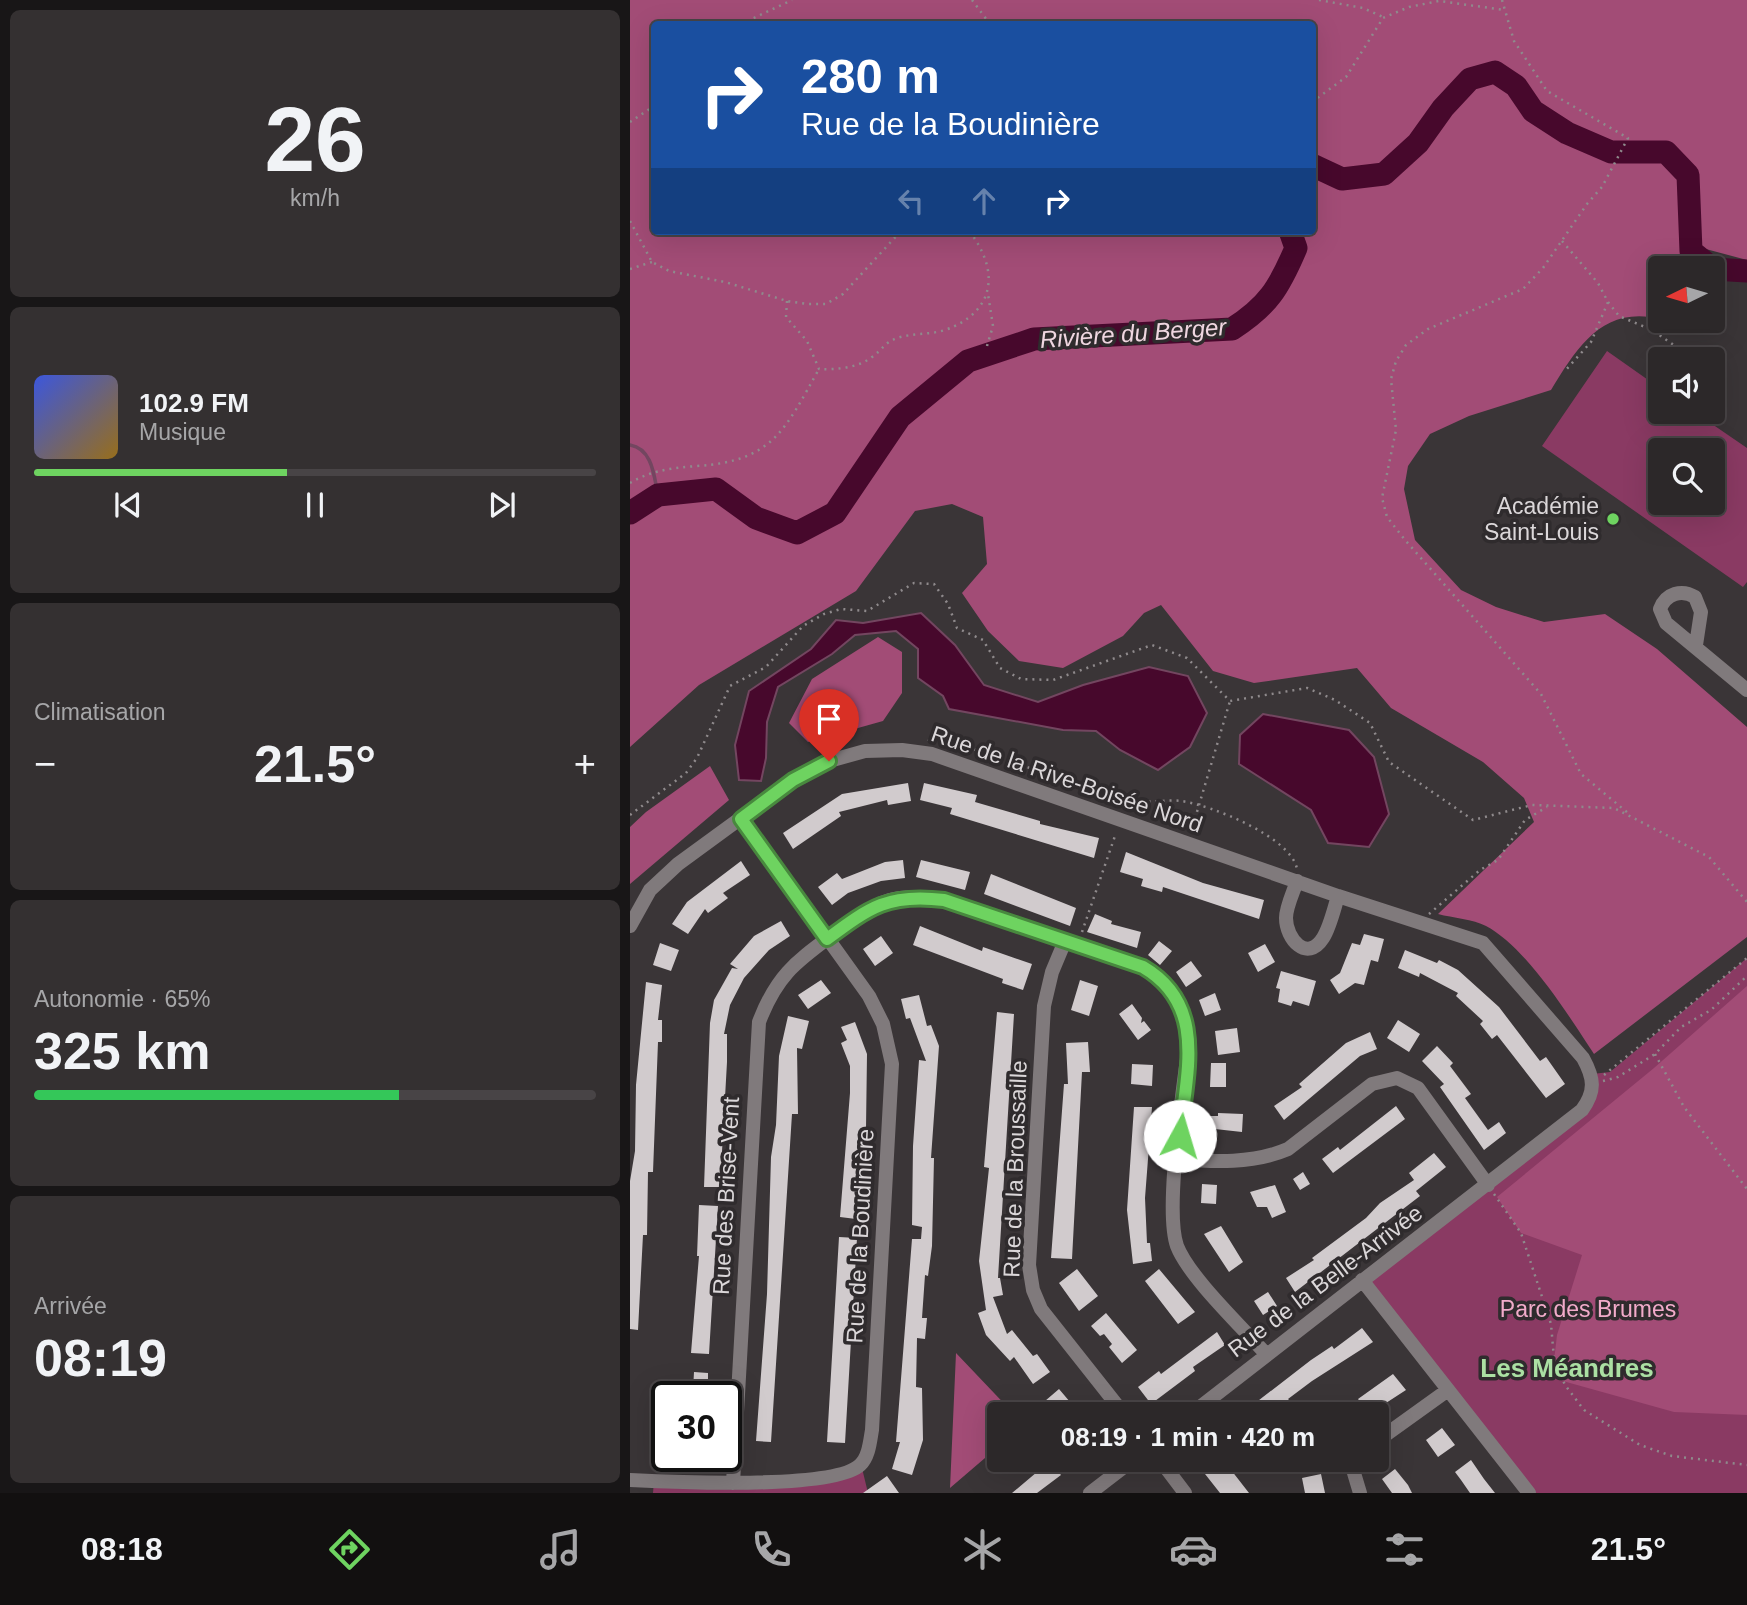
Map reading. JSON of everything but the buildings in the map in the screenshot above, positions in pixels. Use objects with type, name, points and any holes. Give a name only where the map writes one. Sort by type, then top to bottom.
[{"type":"street","points":[[1696,645],[1747,690]]},
{"type":"street","name":"Rue de la Rive-Boisée Nord","points":[[630,926],[650,890],[678,864],[793,780],[829,761],[865,751],[902,750],[923,753],[1483,943],[1583,1058],[1592,1074],[1593,1083]]},
{"type":"street","name":"Rue de la Boudinière","points":[[630,1480],[733,1483],[824,1477],[848,1472],[861,1464],[868,1450],[892,1065],[883,1024],[869,996],[741,819]]},
{"type":"street","points":[[1296,881],[1286,915],[1287,934],[1295,945],[1304,949],[1314,947],[1323,938],[1338,896]]},
{"type":"street","name":"Rue des Brise-Vent","points":[[733,1483],[759,1022],[767,1000],[797,959],[868,909],[891,900],[914,897],[944,900],[1143,967],[1162,978],[1181,1006],[1189,1042],[1173,1214],[1178,1247],[1187,1264],[1266,1354]]},
{"type":"street","name":"Rue de la Broussaille","points":[[1072,943],[1052,972],[1044,1006],[1029,1265],[1033,1290],[1041,1309],[1115,1402]]},
{"type":"street","points":[[1177,1159],[1211,1161],[1272,1156],[1288,1149],[1372,1084],[1397,1078],[1418,1088],[1488,1185],[1582,1110],[1590,1100],[1593,1083]]},
{"type":"street","name":"Rue de la Belle-Arrivée","points":[[1206,1402],[1488,1185]]},
{"type":"street","points":[[1362,1280],[1530,1493]]},
{"type":"street","points":[[1389,1432],[1448,1390]]},
{"type":"street","points":[[1090,1493],[1117,1472]]},
{"type":"street","points":[[1169,1472],[1185,1493]]},
{"type":"street","points":[[1354,1472],[1360,1493]]},
{"type":"path","points":[[747,21],[792,0]]},
{"type":"path","points":[[972,0],[988,21]]},
{"type":"path","points":[[1319,0],[1363,8],[1383,18]]},
{"type":"path","points":[[1502,0],[1514,41],[1547,91],[1628,138],[1602,187],[1544,268],[1523,289],[1428,329],[1406,345],[1396,361],[1391,379],[1396,430],[1382,498],[1387,517],[1405,540],[1541,694],[1581,774],[1636,819]]},
{"type":"path","points":[[1316,99],[1346,77],[1383,18],[1409,7],[1439,1],[1505,10]]},
{"type":"path","points":[[630,122],[651,108]]},
{"type":"path","points":[[630,221],[652,262],[669,271],[725,282],[787,301],[826,304],[843,294],[897,235]]},
{"type":"path","points":[[973,235],[982,248],[991,284],[988,294],[993,326],[987,346]]},
{"type":"path","points":[[1562,241],[1598,283],[1619,316],[1652,330],[1677,347]]},
{"type":"path","points":[[630,269],[652,262]]},
{"type":"path","points":[[819,369],[836,370],[871,358],[882,344],[901,337],[922,336],[947,329],[963,320],[988,294]]},
{"type":"path","points":[[787,301],[786,317],[807,341],[819,369]]},
{"type":"path","points":[[1564,372],[1591,342],[1592,333],[1608,302]]},
{"type":"path","points":[[630,483],[643,475],[663,470],[699,466],[754,453],[787,427],[819,369]]},
{"type":"path","points":[[630,815],[685,773],[697,758],[730,686],[766,667],[803,626],[824,614],[841,610],[867,611],[914,583],[934,584],[948,604],[957,628],[983,640],[1000,668],[1021,679],[1053,680],[1152,645],[1187,658],[1230,701]]},
{"type":"path","points":[[1230,701],[1307,688],[1335,700],[1370,723],[1389,762],[1473,820],[1532,805],[1614,808],[1709,858],[1747,902]]},
{"type":"path","points":[[1188,843],[1230,701]]},
{"type":"path","points":[[923,753],[927,741],[933,738],[945,740],[1133,800],[1180,801],[1199,805],[1255,828],[1278,843],[1296,863],[1296,881]]},
{"type":"path","points":[[1419,923],[1480,870],[1499,860],[1525,821],[1549,806]]},
{"type":"path","points":[[1072,943],[1121,820]]},
{"type":"path","points":[[1593,1083],[1747,958]]},
{"type":"path","points":[[1593,1083],[1618,1077],[1655,1054],[1681,1027],[1711,1010],[1747,976]]},
{"type":"path","points":[[1655,1054],[1684,1107],[1747,1189]]},
{"type":"path","points":[[1488,1185],[1521,1233],[1551,1324],[1555,1359],[1564,1385],[1584,1410],[1640,1446],[1672,1455],[1747,1465]]},
{"type":"green space","points":[[630,0],[1747,0],[1747,260],[1702,248],[1688,256],[1648,256],[1648,317],[1623,318],[1594,333],[1571,358],[1551,390],[1469,416],[1430,434],[1408,466],[1404,489],[1415,540],[1461,590],[1496,607],[1544,622],[1605,614],[1657,649],[1747,727],[1747,937],[1594,1054],[1546,984],[1501,936],[1481,924],[1438,914],[1534,822],[1524,798],[1483,762],[1391,708],[1357,668],[1254,683],[1213,671],[1161,605],[1144,613],[1123,636],[1063,668],[1019,661],[988,631],[962,593],[987,564],[983,517],[952,504],[915,511],[856,591],[699,685],[630,747]]},
{"type":"green space","points":[[1607,351],[1648,380],[1648,424],[1712,424],[1747,448],[1747,582],[1743,587],[1542,446]]},
{"type":"green space","points":[[878,637],[902,652],[902,693],[883,721],[808,742],[789,723],[812,679]]},
{"type":"green space","points":[[710,766],[729,800],[630,884],[630,827],[646,812]]},
{"type":"green space","name":"Parc des Brumes","points":[[1747,958],[1747,1493],[1529,1493],[1362,1280],[1582,1110],[1592,1074],[1610,1072]]},
{"type":"green space","points":[[1747,986],[1747,1415],[1674,1412],[1552,1378],[1557,1335],[1582,1255],[1521,1233],[1497,1197],[1654,1068]]},
{"type":"green space","points":[[956,1353],[1003,1402],[987,1402],[987,1456],[950,1488]]},
{"type":"green space","points":[[861,1464],[868,1493],[653,1493],[654,1481],[820,1477]]},
{"type":"shaded area","points":[[921,613],[955,645],[984,685],[1038,702],[1083,685],[1149,667],[1188,676],[1207,713],[1190,747],[1158,770],[1120,750],[1096,731],[1063,730],[949,709],[943,696],[918,678],[918,649],[896,631],[855,635],[832,654],[778,687],[767,722],[766,758],[761,781],[739,780],[735,745],[749,691],[811,649],[836,620],[863,623]]},
{"type":"shaded area","points":[[1263,714],[1349,730],[1374,757],[1389,814],[1369,847],[1328,843],[1311,810],[1239,764],[1240,735]]},
{"type":"waterway","name":"Rivière du Berger","points":[[1316,167],[1342,179],[1384,174],[1418,143],[1443,108],[1470,79],[1495,72],[1516,86],[1533,111],[1567,133],[1611,152],[1666,152],[1688,175],[1691,251],[1697,256]]},
{"type":"waterway","name":"Rivière du Berger","points":[[630,513],[658,495],[716,489],[756,518],[797,533],[835,513],[900,417],[968,361],[1034,339],[1232,329],[1264,304],[1278,285],[1296,248],[1291,235]]},
{"type":"waterway","name":"Rivière du Berger","points":[[1726,270],[1747,271]]},
{"type":"waterway","points":[[630,445],[644,452],[648,458],[658,495]]},
{"type":"place","name":"Académie Saint-Louis","points":[[1613,519]]},
{"type":"district","name":"Les Méandres","points":[[1567,1368]]},
{"type":"route","points":[[829,761],[793,780],[741,819],[827,939],[868,909],[891,900],[914,897],[944,900],[1143,967],[1162,978],[1177,996],[1186,1016],[1189,1042],[1180,1136]]}]
